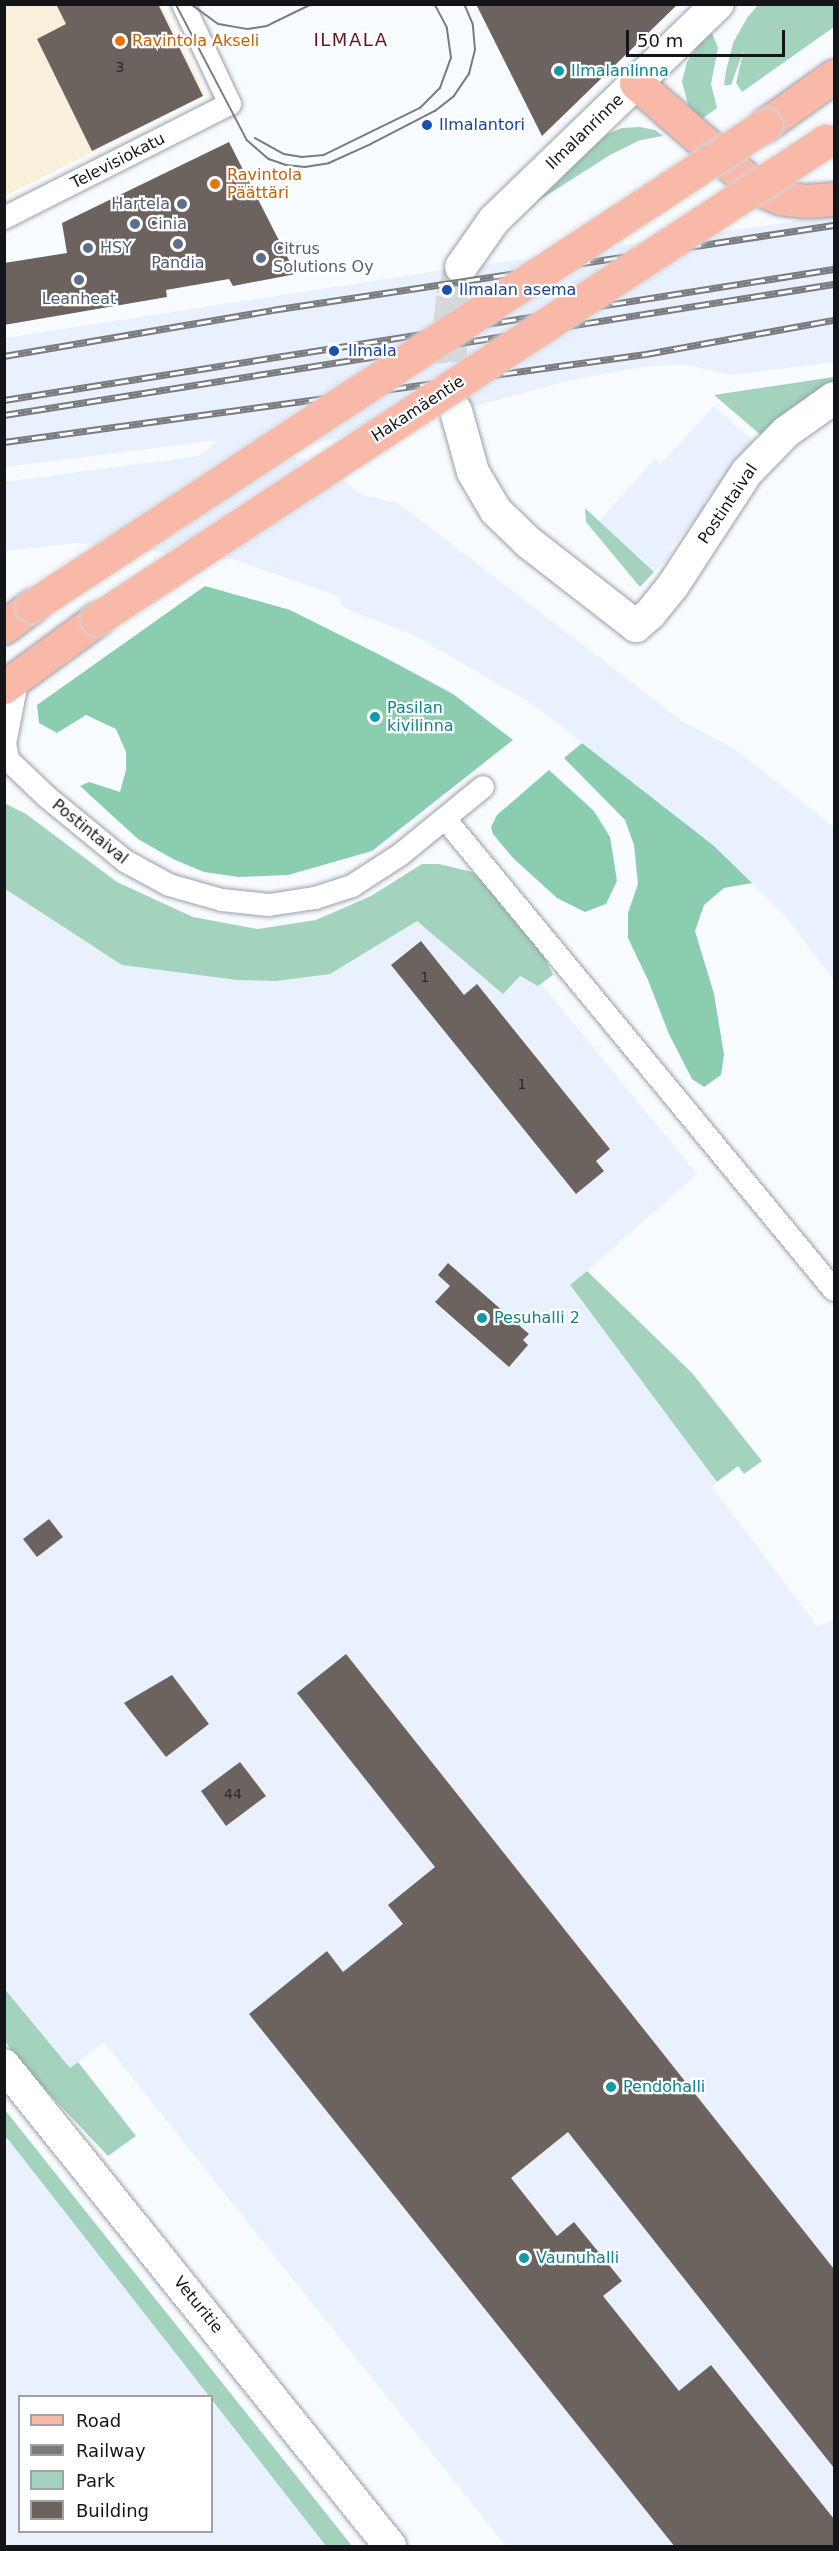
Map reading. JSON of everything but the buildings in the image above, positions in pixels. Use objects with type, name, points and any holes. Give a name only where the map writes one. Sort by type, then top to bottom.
[{"type":"main road","points":[[4,627],[32,606],[765,125],[834,76]]},
{"type":"main road","points":[[636,83],[757,188],[781,198],[806,201],[834,199]]},
{"type":"main road","name":"Hakamäentie","points":[[11,682],[97,619],[830,138]]},
{"type":"street","name":"Televisiokatu","points":[[4,218],[230,104],[183,4]]},
{"type":"street","name":"Ilmalanrinne","points":[[461,267],[494,220],[718,4]]},
{"type":"street","name":"Postintaival","points":[[456,411],[473,472],[496,511],[528,542],[636,626],[650,614],[672,587],[747,472],[786,432],[834,398]]},
{"type":"street","points":[[6,757],[5,744],[11,682]]},
{"type":"street","name":"Postintaival","points":[[6,757],[47,797],[124,861],[169,885],[222,900],[269,905],[315,898],[352,886],[400,855],[483,788]]},
{"type":"street","points":[[446,820],[834,1290]]},
{"type":"street","name":"Veturitie","points":[[4,2065],[390,2547]]},
{"type":"shaded area","points":[[5,5],[161,5],[206,95],[5,196]]},
{"type":"shaded area","points":[[834,216],[834,362],[731,375],[687,365],[650,366],[575,379],[430,418],[274,452],[323,464],[362,495],[398,503],[683,722],[735,749],[834,827],[834,980],[787,918],[714,845],[534,705],[414,635],[349,610],[341,604],[340,597],[236,560],[77,543],[5,551],[4,482],[199,456],[219,440],[5,467],[5,338],[437,271]]},
{"type":"shaded area","points":[[714,406],[755,443],[703,503],[707,507],[669,549],[672,553],[654,572],[599,521],[655,459],[661,464]]},
{"type":"shaded area","points":[[4,889],[122,965],[237,980],[276,981],[417,921],[534,975],[697,1174],[570,1286],[717,1482],[712,1487],[817,1626],[834,1620],[834,2546],[506,2546],[104,2042],[70,2068],[5,1988]]},
{"type":"shaded area","points":[[7,2138],[208,2395],[18,2395],[18,2533],[213,2533],[213,2401],[326,2546],[5,2546],[4,2140]]},
{"type":"green space","points":[[758,5],[834,5],[834,27],[742,92],[736,83],[744,49],[731,85],[724,85],[726,71],[733,43],[747,18]]},
{"type":"green space","points":[[712,33],[718,48],[711,84],[717,108],[700,120],[688,105],[682,81],[687,62],[700,42]]},
{"type":"green space","points":[[640,127],[655,130],[663,136],[640,140],[610,155],[538,201],[527,211],[523,208],[605,135],[622,128]]},
{"type":"green space","points":[[834,377],[834,384],[762,436],[714,395]]},
{"type":"green space","points":[[585,508],[654,572],[640,587],[586,522]]},
{"type":"green space","points":[[205,586],[290,610],[386,658],[453,694],[513,740],[372,851],[288,875],[239,877],[204,872],[173,859],[138,839],[80,786],[89,782],[120,792],[126,770],[126,752],[116,729],[86,715],[57,733],[39,723],[37,705]]},
{"type":"green space","points":[[582,743],[713,845],[752,883],[724,888],[704,905],[695,931],[714,994],[724,1055],[721,1075],[704,1087],[692,1079],[669,1034],[648,980],[628,938],[628,913],[638,884],[634,845],[625,820],[564,758]]},
{"type":"green space","points":[[549,770],[594,811],[610,837],[617,881],[606,904],[585,912],[557,898],[513,858],[493,834],[491,827],[497,815]]},
{"type":"green space","points":[[4,803],[26,814],[117,882],[193,917],[258,929],[316,920],[371,896],[422,864],[439,864],[472,872],[488,886],[543,954],[553,975],[538,986],[520,976],[503,994],[417,921],[330,974],[276,981],[237,980],[122,965],[5,889]]},
{"type":"green space","points":[[587,1271],[692,1373],[762,1461],[744,1474],[738,1466],[717,1482],[570,1285]]},
{"type":"green space","points":[[4,1988],[70,2068],[78,2062],[136,2136],[108,2156],[20,2063],[5,2041]]},
{"type":"green space","points":[[5,2110],[352,2546],[326,2546],[213,2401],[213,2395],[208,2395],[7,2138],[5,2140]]},
{"type":"tunnel","points":[[456,410],[449,327],[452,297],[461,267]]},
{"type":"tram line","points":[[176,4],[247,140],[269,159],[286,165],[305,167],[329,163],[371,144],[435,111],[454,96],[469,74],[475,50],[473,25],[464,4]]},
{"type":"tram line","points":[[191,4],[219,24],[248,29],[267,26],[312,4]]},
{"type":"tram line","points":[[255,138],[284,154],[302,157],[324,155],[420,108],[440,88],[451,58],[447,28],[434,4]]},
{"type":"railway","points":[[4,356],[272,310],[834,225]]},
{"type":"railway","points":[[4,400],[834,269]]},
{"type":"railway","points":[[4,415],[834,284]]},
{"type":"railway","points":[[4,442],[646,354],[834,320]]},
{"type":"place","name":"Ravintola Akseli","points":[[120,41]]},
{"type":"place","name":"Ilmalanlinna","points":[[559,71]]},
{"type":"place","name":"Ilmalantori","points":[[427,125]]},
{"type":"place","name":"Ravintola Päättäri","points":[[215,184]]},
{"type":"place","name":"Hartela","points":[[182,204]]},
{"type":"place","name":"Cinia","points":[[135,224]]},
{"type":"place","name":"Pandia","points":[[178,244]]},
{"type":"place","name":"HSY","points":[[88,248]]},
{"type":"place","name":"Citrus Solutions Oy","points":[[261,258]]},
{"type":"place","name":"Leanheat","points":[[79,280]]},
{"type":"place","name":"Ilmalan asema","points":[[447,290]]},
{"type":"place","name":"Ilmala","points":[[334,351]]},
{"type":"place","name":"Pasilan kivilinna","points":[[375,717]]},
{"type":"place","name":"Pesuhalli 2","points":[[482,1318]]},
{"type":"place","name":"Pendohalli","points":[[611,2087]]},
{"type":"place","name":"Vaunuhalli","points":[[524,2258]]},
{"type":"district","name":"ILMALA","points":[[351,40]]}]
